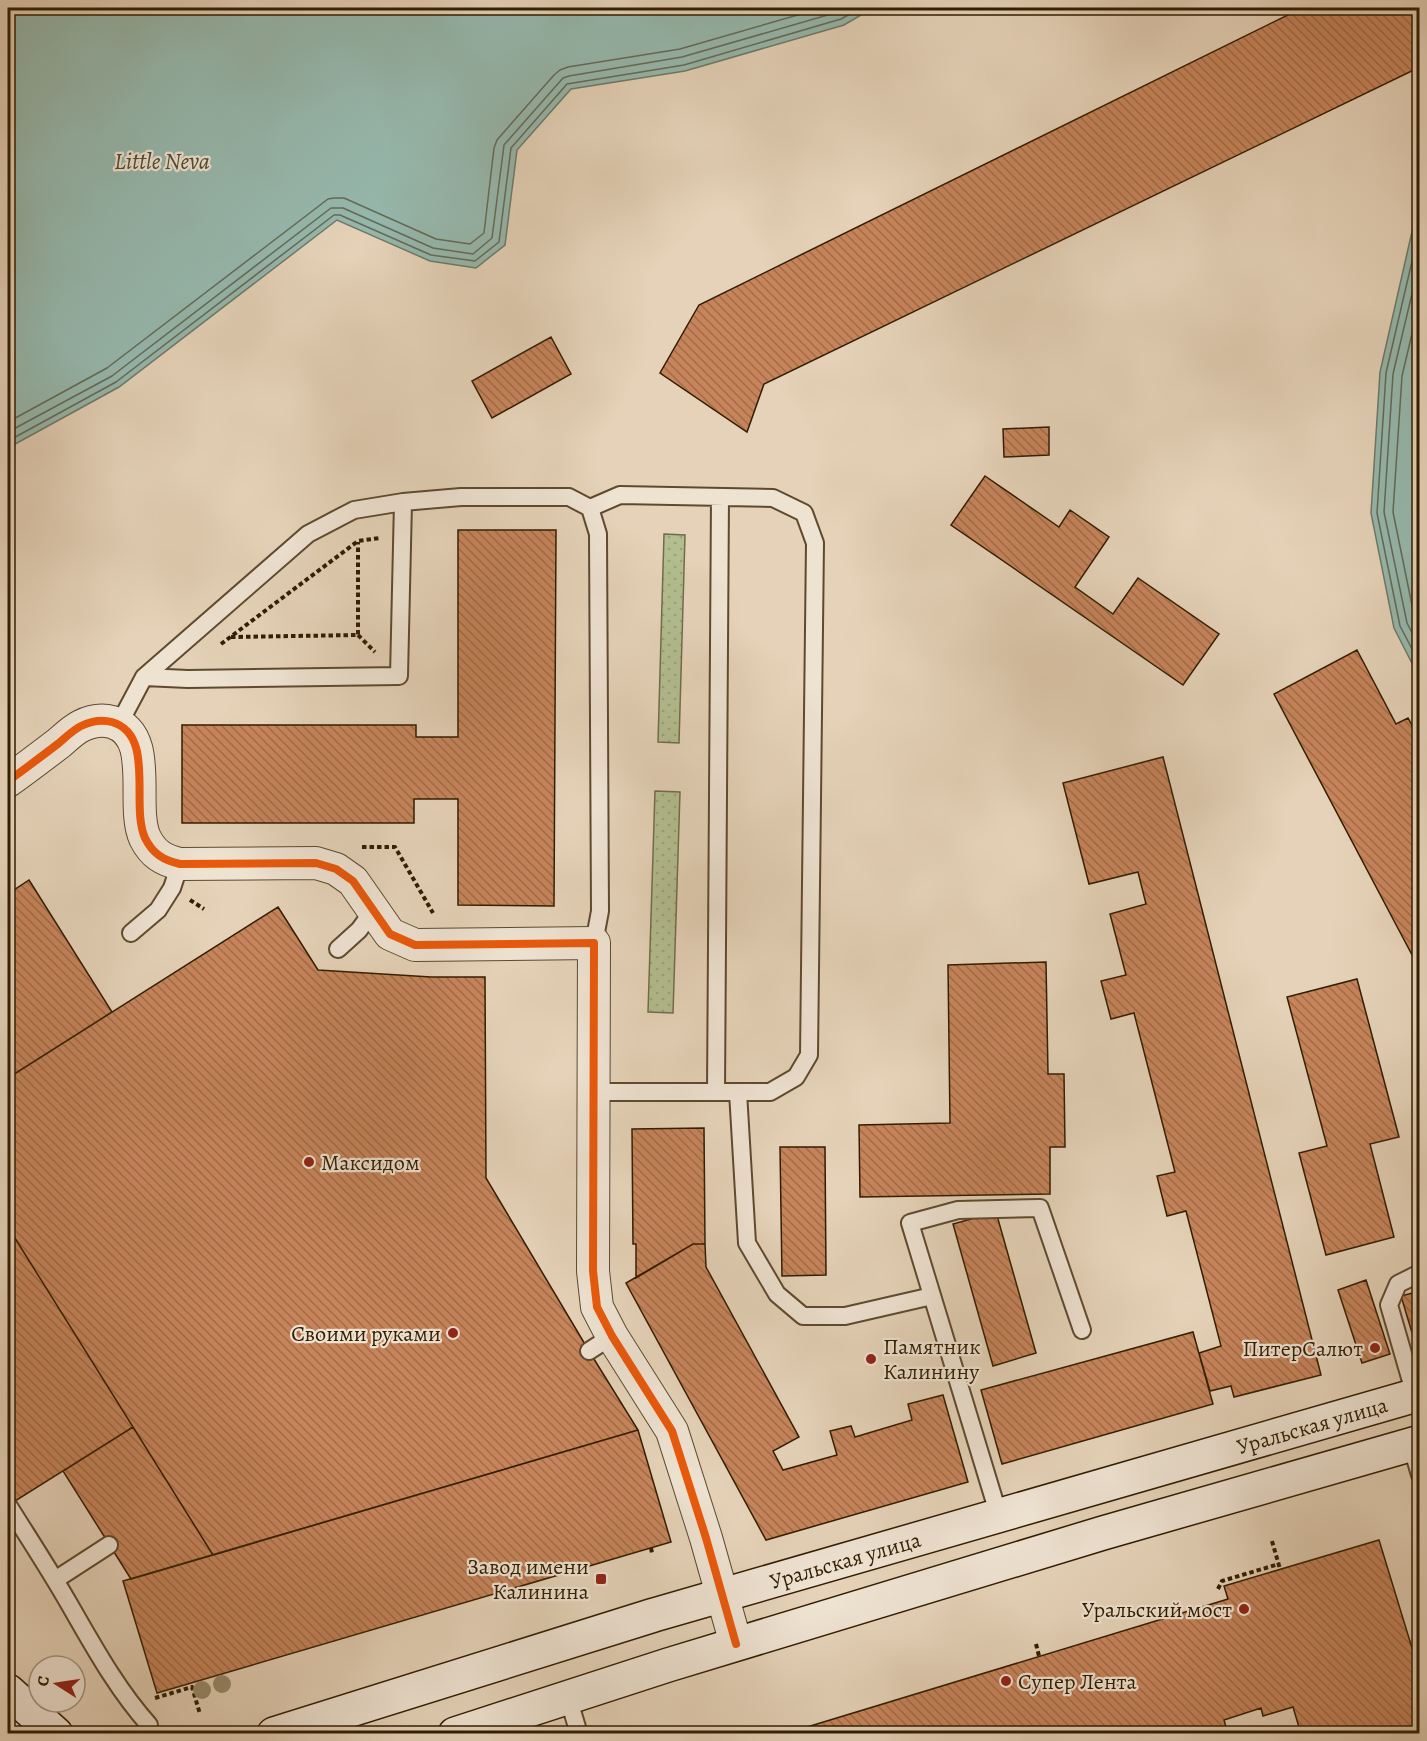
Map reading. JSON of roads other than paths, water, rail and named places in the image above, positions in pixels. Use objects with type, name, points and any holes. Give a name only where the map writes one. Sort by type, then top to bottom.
[{"type":"main road","name":"Уральская улица","points":[[274,1734],[654,1615],[1417,1395]]},
{"type":"main road","name":"Уральская улица","points":[[455,1734],[736,1644],[1103,1533],[1417,1454]]},
{"type":"main road","points":[[8,1691],[56,1734]]},
{"type":"street","points":[[8,781],[81,726],[102,719],[119,724],[135,741],[144,836],[153,851],[164,860],[180,864],[316,863],[336,868],[353,881],[390,934],[415,945],[594,944],[593,1270],[600,1344],[672,1431],[736,1644]]},
{"type":"lane","points":[[590,508],[620,495],[773,498],[804,513],[815,543],[809,1055],[796,1077],[770,1092],[593,1092]]},
{"type":"lane","points":[[119,724],[144,677],[308,534],[354,510],[403,502],[461,497],[568,496],[590,508],[598,534],[600,911],[594,944]]},
{"type":"lane","points":[[716,1092],[720,497]]},
{"type":"lane","points":[[144,677],[188,679],[399,676],[403,502]]},
{"type":"lane","points":[[131,933],[158,910],[172,888],[180,864]]},
{"type":"lane","points":[[338,949],[359,930],[373,911]]},
{"type":"lane","points":[[738,1092],[747,1243],[777,1294],[802,1316],[845,1316],[932,1296]]},
{"type":"lane","points":[[999,1516],[910,1223],[958,1210],[1040,1208],[1082,1330]]},
{"type":"lane","points":[[1417,1395],[1389,1305],[1398,1284],[1419,1273]]},
{"type":"lane","points":[[8,1504],[113,1680],[149,1725]]},
{"type":"lane","points":[[55,1580],[109,1545]]},
{"type":"lane","points":[[568,1697],[579,1734]]},
{"type":"water","name":"Little Neva","points":[[8,8],[873,8],[844,25],[685,71],[571,89],[517,150],[505,245],[476,268],[430,261],[337,220],[119,387],[8,448]]},
{"type":"water","points":[[1419,201],[1419,677],[1394,628],[1371,513],[1380,372]]},
{"type":"place","name":"Максидом","points":[[309,1162]]},
{"type":"place","name":"Своими руками","points":[[453,1333]]},
{"type":"place","name":"ПитерСалют","points":[[1375,1348]]},
{"type":"place","name":"Памятник Калинину","points":[[871,1359]]},
{"type":"place","name":"Завод имени Калинина","points":[[601,1579]]},
{"type":"place","name":"Уральский мост","points":[[1244,1609]]},
{"type":"place","name":"Супер Лента","points":[[1006,1681]]}]
